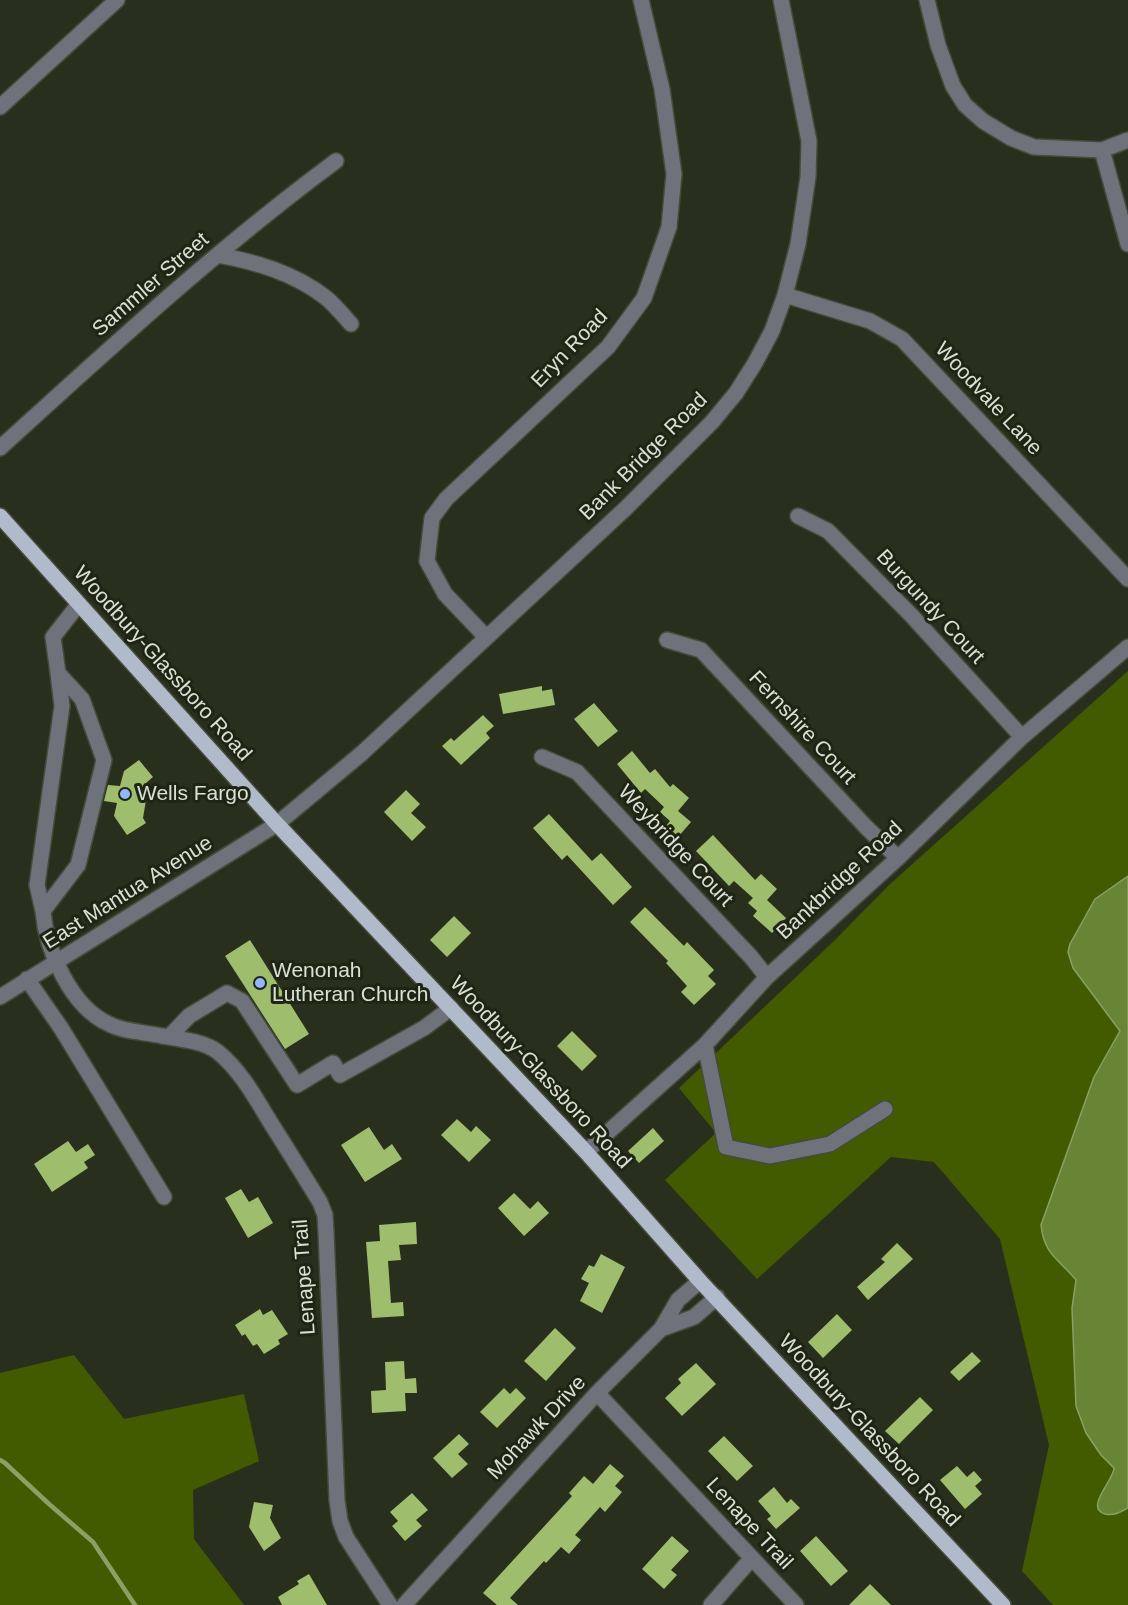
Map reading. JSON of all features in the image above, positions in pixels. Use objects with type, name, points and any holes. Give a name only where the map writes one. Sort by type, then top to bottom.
[{"type":"main road","name":"Woodbury-Glassboro Road","points":[[0,516],[277,824],[586,1152],[700,1281],[1003,1605]]},
{"type":"street","points":[[0,107],[117,0]]},
{"type":"street","name":"Eryn Road","points":[[486,637],[445,594],[427,561],[432,518],[446,498],[608,347],[644,298],[669,227],[674,174],[662,89],[641,0]]},
{"type":"street","name":"Bank Bridge Road","points":[[277,824],[361,754],[625,509],[712,422],[736,393],[755,363],[772,331],[786,295],[805,207],[809,141],[781,0]]},
{"type":"street","points":[[927,0],[938,45],[953,86],[965,105],[983,121],[1011,138],[1034,147],[1102,150],[1128,140]]},
{"type":"street","points":[[1102,150],[1128,244]]},
{"type":"street","name":"Sammler Street","points":[[0,448],[137,324],[271,209],[336,161]]},
{"type":"street","points":[[218,255],[251,261],[294,277],[326,298],[351,324]]},
{"type":"street","name":"Woodvale Lane","points":[[786,295],[870,321],[902,339],[1128,579]]},
{"type":"street","name":"Burgundy Court","points":[[798,516],[828,531],[911,615],[1022,737]]},
{"type":"street","name":"Lenape Trail","points":[[78,605],[53,637],[62,706],[37,885],[45,932],[55,963],[84,1005],[99,1019],[114,1027],[199,1043],[215,1050],[227,1060],[244,1079],[320,1202],[325,1215],[337,1500],[340,1521],[346,1537],[390,1605]]},
{"type":"street","name":"Fernshire Court","points":[[667,640],[701,650],[866,827],[898,858]]},
{"type":"street","name":"Bankbridge Road","points":[[586,1152],[705,1045],[767,977],[898,858],[1022,737],[1128,647]]},
{"type":"street","points":[[43,911],[78,865],[104,760],[82,699],[58,672]]},
{"type":"street","name":"Weybridge Court","points":[[542,757],[577,772],[751,957],[767,977]]},
{"type":"street","name":"East Mantua Avenue","points":[[0,997],[277,824]]},
{"type":"street","points":[[27,980],[61,1028],[164,1197]]},
{"type":"street","points":[[169,1037],[189,1016],[227,993],[242,1001],[297,1085],[333,1063],[340,1075],[424,1028],[451,1008]]},
{"type":"street","points":[[705,1045],[726,1147],[770,1156],[830,1144],[885,1109]]},
{"type":"street","name":"Mohawk Drive","points":[[404,1605],[597,1393],[661,1329],[678,1300],[700,1281]]},
{"type":"street","points":[[661,1329],[694,1317],[717,1297]]},
{"type":"street","name":"Lenape Trail","points":[[597,1393],[796,1605]]},
{"type":"street","points":[[711,1605],[752,1558]]},
{"type":"shaded area","points":[[1128,671],[1128,876],[1100,895],[1075,970],[1120,1031],[1094,1077],[1076,1280],[1076,1406],[1128,1448],[1128,1605],[1053,1605],[1022,1571],[1049,1445],[1000,1239],[934,1162],[891,1157],[757,1279],[665,1180],[716,1133],[679,1088],[835,940],[889,885]]},
{"type":"shaded area","points":[[1128,876],[1128,1508],[1117,1513],[1105,1514],[1099,1511],[1099,1500],[1114,1468],[1101,1455],[1086,1433],[1076,1406],[1072,1308],[1076,1280],[1049,1250],[1041,1225],[1094,1077],[1120,1031],[1073,968],[1068,952],[1070,944],[1095,899]]},
{"type":"shaded area","points":[[74,1355],[124,1419],[244,1394],[259,1461],[193,1490],[194,1539],[244,1605],[0,1605],[0,1373]]},
{"type":"building","points":[[542,686],[542,691],[552,689],[555,705],[503,714],[499,694]]},
{"type":"building","points":[[594,703],[618,731],[598,747],[574,719]]},
{"type":"building","points":[[483,715],[494,726],[486,733],[490,738],[461,765],[442,746],[451,738],[454,741]]},
{"type":"building","points":[[632,751],[650,773],[655,769],[670,787],[673,784],[689,798],[678,811],[691,822],[678,837],[666,826],[670,821],[660,812],[664,807],[645,789],[641,793],[617,764]]},
{"type":"building","name":"Wells Fargo","points":[[139,760],[153,777],[146,783],[148,788],[143,818],[146,823],[127,835],[114,816],[117,803],[104,801],[108,785],[120,786],[124,771]]},
{"type":"building","points":[[406,790],[420,804],[411,813],[426,827],[412,841],[384,812]]},
{"type":"building","points":[[549,814],[592,861],[601,853],[632,887],[613,905],[567,855],[562,860],[533,828]]},
{"type":"building","points":[[713,835],[755,880],[761,874],[777,889],[767,900],[786,918],[772,933],[753,916],[757,911],[748,903],[753,898],[734,881],[729,886],[696,851]]},
{"type":"building","points":[[645,907],[684,946],[687,942],[714,970],[708,976],[716,984],[694,1005],[681,992],[687,986],[666,963],[668,961],[630,922]]},
{"type":"building","points":[[454,916],[471,933],[447,957],[430,940]]},
{"type":"building","name":"Wenonah Lutheran Church","points":[[250,940],[309,1034],[285,1049],[225,956]]},
{"type":"building","points":[[572,1031],[597,1056],[582,1071],[557,1046]]},
{"type":"building","points":[[457,1119],[471,1132],[476,1126],[491,1140],[469,1162],[441,1135]]},
{"type":"building","points":[[369,1127],[384,1150],[392,1144],[402,1159],[365,1182],[341,1145]]},
{"type":"building","points":[[653,1128],[664,1141],[639,1163],[628,1151]]},
{"type":"building","points":[[68,1141],[76,1152],[88,1144],[95,1155],[84,1162],[88,1168],[52,1192],[34,1164]]},
{"type":"building","points":[[241,1189],[249,1202],[258,1197],[273,1223],[248,1238],[225,1198]]},
{"type":"building","points":[[514,1193],[530,1209],[538,1201],[549,1213],[524,1236],[498,1208]]},
{"type":"building","points":[[416,1222],[417,1244],[399,1245],[401,1260],[388,1261],[391,1303],[403,1302],[404,1316],[372,1318],[366,1242],[380,1241],[379,1225]]},
{"type":"building","points":[[897,1243],[913,1259],[868,1300],[857,1287],[885,1262],[881,1259]]},
{"type":"building","points":[[601,1254],[625,1267],[602,1313],[580,1301],[589,1283],[581,1279],[589,1265],[594,1267]]},
{"type":"building","points":[[260,1309],[263,1315],[272,1310],[288,1334],[278,1340],[280,1344],[264,1354],[257,1344],[253,1346],[245,1334],[242,1336],[235,1325]]},
{"type":"building","points":[[837,1314],[852,1330],[823,1358],[808,1342]]},
{"type":"building","points":[[555,1328],[576,1348],[546,1381],[524,1361]]},
{"type":"building","points":[[972,1352],[981,1361],[959,1381],[950,1372]]},
{"type":"building","points":[[404,1361],[405,1379],[416,1378],[417,1393],[405,1393],[406,1411],[372,1413],[371,1391],[386,1390],[385,1362]]},
{"type":"building","points":[[696,1363],[716,1384],[682,1416],[665,1398],[681,1383],[678,1379]]},
{"type":"building","points":[[504,1388],[510,1394],[516,1388],[526,1398],[497,1428],[480,1412]]},
{"type":"building","points":[[920,1397],[933,1410],[899,1444],[885,1431]]},
{"type":"building","points":[[459,1434],[469,1444],[458,1454],[468,1464],[452,1478],[433,1458]]},
{"type":"building","points":[[724,1436],[753,1466],[737,1481],[708,1451]]},
{"type":"building","points":[[610,1464],[624,1476],[615,1486],[622,1492],[605,1512],[600,1507],[575,1535],[581,1540],[569,1554],[561,1547],[546,1563],[544,1561],[510,1598],[518,1605],[497,1605],[483,1593],[572,1496],[569,1493],[584,1476],[593,1484]]},
{"type":"building","points":[[957,1466],[967,1477],[974,1471],[982,1480],[975,1486],[982,1494],[965,1509],[940,1480]]},
{"type":"building","points":[[774,1487],[787,1503],[791,1499],[800,1508],[776,1529],[767,1519],[771,1516],[758,1501]]},
{"type":"building","points":[[412,1493],[428,1510],[416,1520],[422,1526],[405,1541],[392,1526],[398,1521],[390,1512]]},
{"type":"building","points":[[254,1502],[273,1505],[270,1518],[281,1538],[264,1551],[249,1527]]},
{"type":"building","points":[[672,1536],[689,1551],[671,1570],[677,1575],[664,1589],[642,1569]]},
{"type":"building","points":[[816,1536],[848,1571],[831,1586],[800,1551]]},
{"type":"building","points":[[309,1574],[327,1605],[282,1605],[278,1597],[299,1584],[297,1581]]},
{"type":"building","points":[[870,1584],[891,1605],[849,1605]]},
{"type":"waterway","points":[[0,1460],[93,1542],[135,1605]]},
{"type":"place","name":"Wells Fargo","points":[[125,794]]},
{"type":"place","name":"Wenonah Lutheran Church","points":[[260,983]]}]
